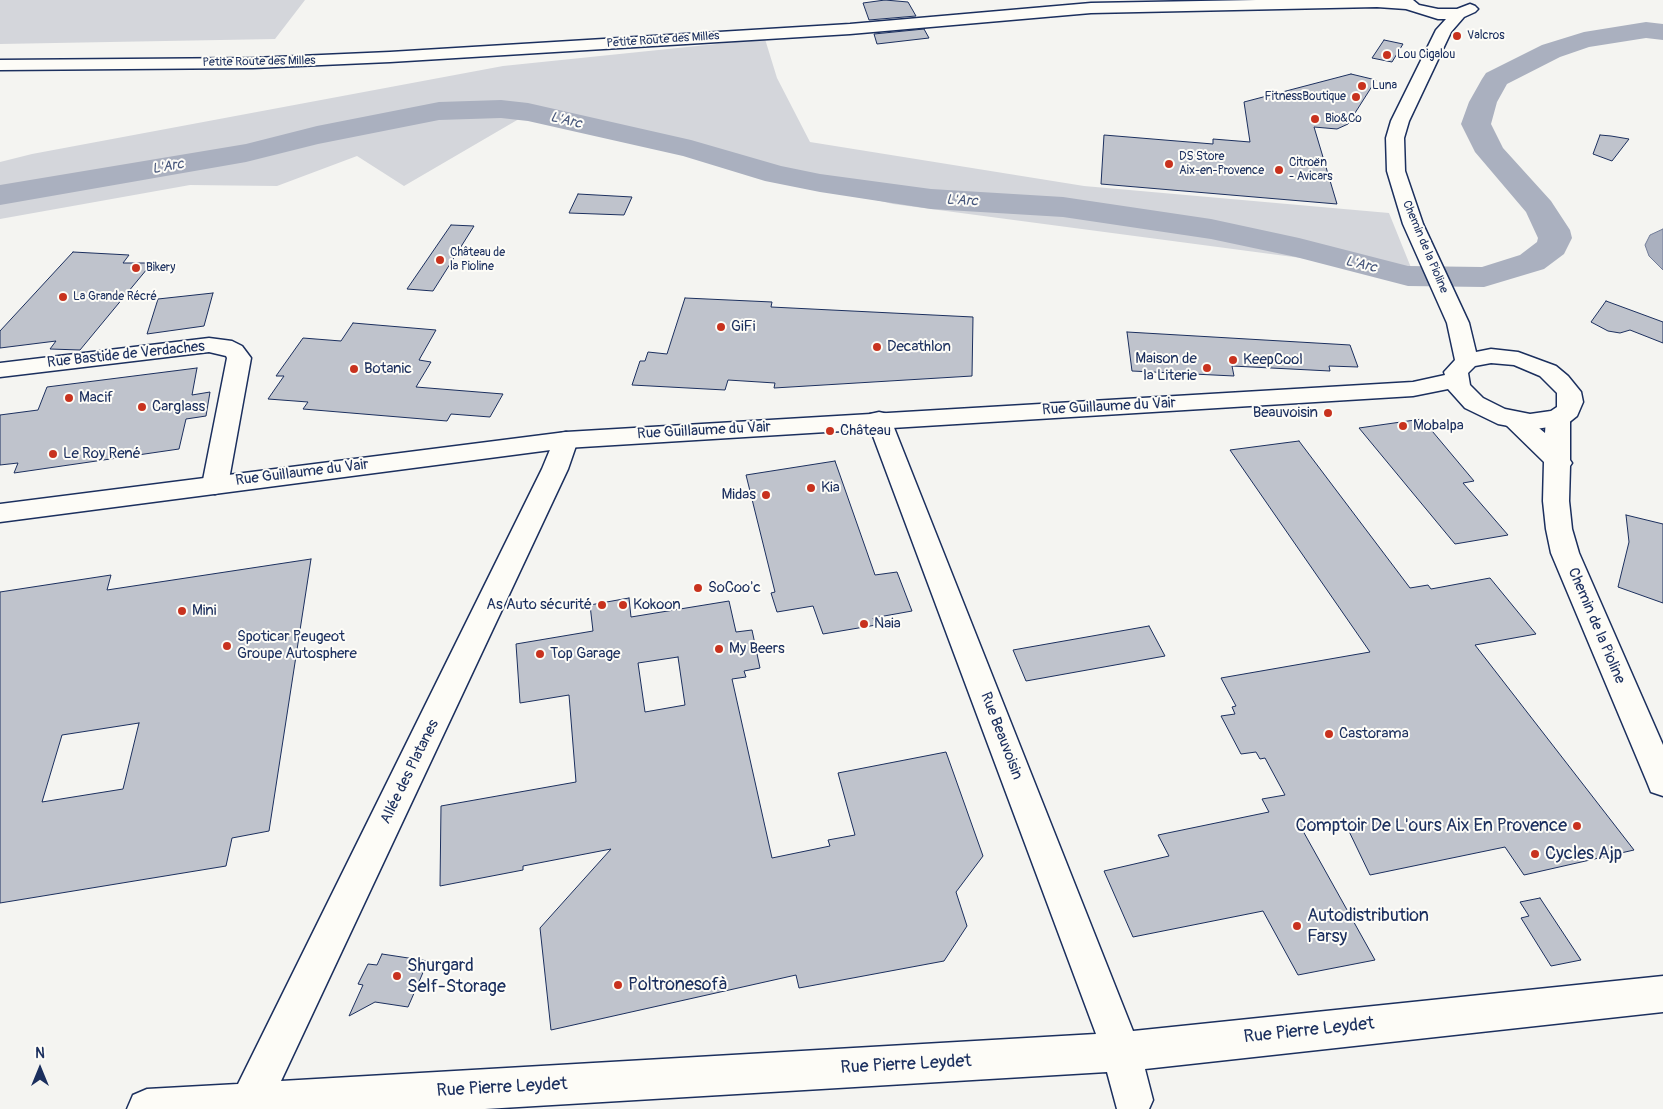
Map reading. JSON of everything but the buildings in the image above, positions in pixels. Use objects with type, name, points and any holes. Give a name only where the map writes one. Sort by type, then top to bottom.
[{"type":"main road","name":"Petite Route des Milles","points":[[1326,2],[1347,0]]},
{"type":"main road","name":"Petite Route des Milles","points":[[0,65],[253,62],[390,58],[887,26],[1056,9],[1387,2],[1406,3],[1428,12]]},
{"type":"main road","name":"Chemin de la Pioline","points":[[1461,370],[1456,320],[1420,238],[1396,171],[1396,138],[1400,121],[1444,30],[1459,14],[1466,12],[1474,3]]},
{"type":"main road","points":[[1428,12],[1459,14]]},
{"type":"main road","points":[[1428,12],[1444,30]]},
{"type":"main road","name":"Chemin de la Pioline","points":[[1456,320],[1484,344],[1507,357]]},
{"type":"main road","name":"Rue Bastide de Verdaches","points":[[0,370],[208,345],[224,346],[234,351],[239,358],[214,485]]},
{"type":"main road","name":"Rue Guillaume du Vair","points":[[1413,389],[1491,356],[1507,357]]},
{"type":"main road","points":[[1461,370],[1465,395],[1474,403],[1498,416],[1530,422],[1558,418],[1568,411],[1571,402],[1569,392],[1560,381],[1538,366],[1507,357]]},
{"type":"main road","name":"Rue Guillaume du Vair","points":[[0,513],[566,440],[1413,389],[1474,403]]},
{"type":"main road","name":"Chemin de la Pioline","points":[[1558,418],[1559,463],[1556,501],[1559,529],[1565,553],[1663,782]]},
{"type":"main road","name":"Rue Beauvoisin","points":[[879,420],[1122,1052],[1133,1100]]},
{"type":"main road","points":[[1513,420],[1539,441],[1559,463]]},
{"type":"main road","name":"Allée des Platanes","points":[[250,1103],[555,469],[566,440]]},
{"type":"main road","name":"Rue Pierre Leydet","points":[[147,1109],[1122,1052],[1663,994]]},
{"type":"shaded area","points":[[0,0],[305,0],[275,39],[0,44]]},
{"type":"shaded area","points":[[765,39],[777,78],[810,142],[1084,186],[1389,213],[1416,280],[1316,260],[893,204],[524,116],[404,186],[357,156],[277,186],[190,185],[0,219],[0,162],[32,154],[503,66]]},
{"type":"water","points":[[1663,229],[1663,270],[1649,256],[1645,245],[1650,235]]},
{"type":"waterway","name":"L'Arc","points":[[0,195],[66,182],[246,153],[317,135],[439,111],[501,109],[528,112],[691,149],[776,174],[820,183],[931,199],[1063,207],[1211,229],[1299,248],[1408,276],[1484,277],[1532,262],[1552,247],[1555,238],[1553,230],[1540,208],[1490,152],[1476,124],[1483,102],[1496,79],[1551,51],[1584,40],[1646,30],[1663,32]]},
{"type":"place","name":"Valcros","points":[[1457,36]]},
{"type":"place","name":"Lou Cigalou","points":[[1387,55]]},
{"type":"place","name":"Luna","points":[[1362,86]]},
{"type":"place","name":"FitnessBoutique","points":[[1356,97]]},
{"type":"place","name":"Bio&Co","points":[[1315,119]]},
{"type":"place","name":"DS Store Aix-en-Provence","points":[[1169,164]]},
{"type":"place","name":"Citroën - Avicars","points":[[1279,170]]},
{"type":"place","name":"Château de la Pioline","points":[[440,260]]},
{"type":"place","name":"Bikery","points":[[136,268]]},
{"type":"place","name":"La Grande Récré","points":[[63,297]]},
{"type":"place","name":"GiFi","points":[[721,327]]},
{"type":"place","name":"Decathlon","points":[[877,347]]},
{"type":"place","name":"KeepCool","points":[[1233,360]]},
{"type":"place","name":"Maison de la Literie","points":[[1207,368]]},
{"type":"place","name":"Botanic","points":[[354,369]]},
{"type":"place","name":"Macif","points":[[69,398]]},
{"type":"place","name":"Carglass","points":[[142,407]]},
{"type":"place","name":"Beauvoisin","points":[[1328,413]]},
{"type":"place","name":"Mobalpa","points":[[1403,426]]},
{"type":"place","name":"Château","points":[[830,431]]},
{"type":"place","name":"Le Roy René","points":[[53,454]]},
{"type":"place","name":"Kia","points":[[811,488]]},
{"type":"place","name":"Midas","points":[[766,495]]},
{"type":"place","name":"SoCoo'c","points":[[698,588]]},
{"type":"place","name":"As Auto sécurité","points":[[602,605]]},
{"type":"place","name":"Kokoon","points":[[623,605]]},
{"type":"place","name":"Mini","points":[[182,611]]},
{"type":"place","name":"Naia","points":[[864,624]]},
{"type":"place","name":"Spoticar Peugeot Groupe Autosphere","points":[[227,646]]},
{"type":"place","name":"My Beers","points":[[719,649]]},
{"type":"place","name":"Top Garage","points":[[540,654]]},
{"type":"place","name":"Castorama","points":[[1329,734]]},
{"type":"place","name":"Comptoir De L'ours Aix En Provence","points":[[1577,826]]},
{"type":"place","name":"Cycles Ajp","points":[[1535,854]]},
{"type":"place","name":"Autodistribution Farsy","points":[[1297,926]]},
{"type":"place","name":"Shurgard Self-Storage","points":[[397,976]]},
{"type":"place","name":"Poltronesofà","points":[[618,985]]}]
